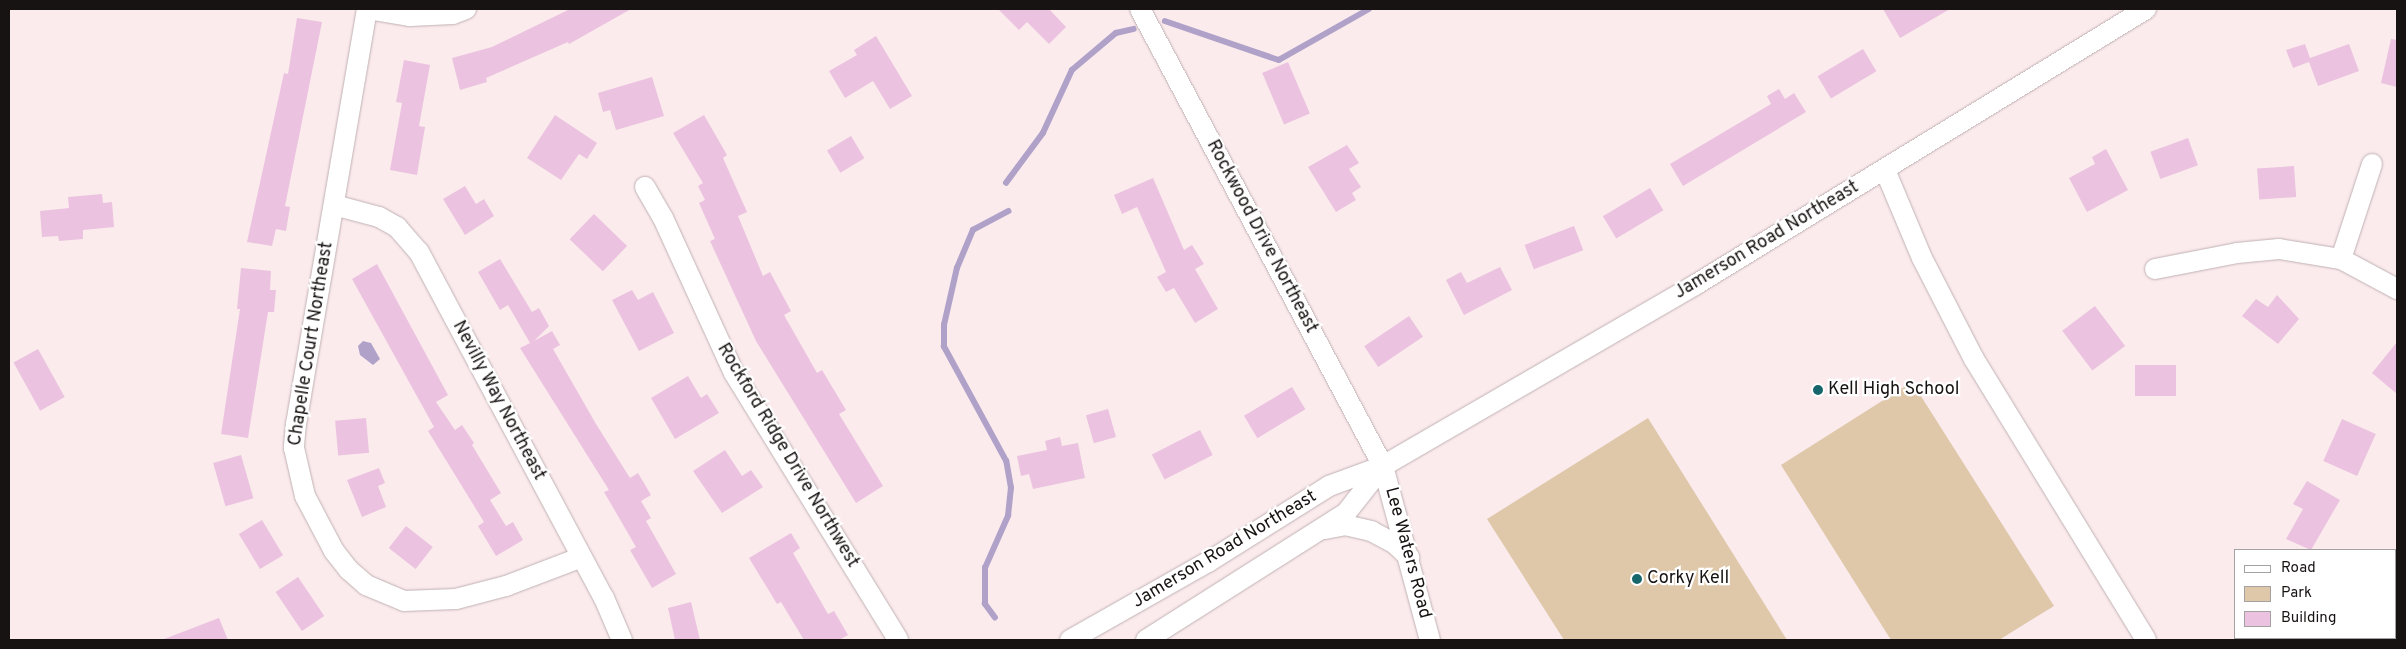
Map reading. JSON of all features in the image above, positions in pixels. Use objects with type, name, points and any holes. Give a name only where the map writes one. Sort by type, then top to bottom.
[{"type":"street","points":[[367,9],[410,16],[453,14],[466,9]]},
{"type":"street","name":"Chapelle Court Northeast","points":[[367,9],[294,448],[305,496],[334,551],[366,585],[404,601],[428,602],[456,599],[506,586],[582,557]]},
{"type":"street","name":"Rockwood Drive Northeast","points":[[1140,9],[1383,466]]},
{"type":"street","name":"Jamerson Road Northeast","points":[[1070,640],[1200,567],[1328,486],[1383,466],[1885,170],[2146,9]]},
{"type":"street","points":[[2341,259],[2372,164]]},
{"type":"street","points":[[1885,170],[1922,258],[1974,359],[2138,637]]},
{"type":"street","name":"Rockford Ridge Drive Northwest","points":[[646,187],[663,218],[734,373],[898,640]]},
{"type":"street","name":"Nevilly Way Northeast","points":[[334,205],[379,217],[396,227],[419,252],[582,557],[622,640]]},
{"type":"street","points":[[2155,269],[2237,253],[2278,249],[2341,259],[2397,289]]},
{"type":"street","name":"Jamerson Road Northeast","points":[[1146,640],[1346,513],[1383,466]]},
{"type":"street","name":"Lee Waters Road","points":[[1383,466],[1430,640]]},
{"type":"street","points":[[1319,531],[1345,525],[1365,529],[1394,543],[1409,558]]},
{"type":"green space","points":[[1912,382],[2054,606],[1999,640],[1891,640],[1781,465]]},
{"type":"green space","name":"Corky Kell","points":[[1648,418],[1787,640],[1564,640],[1487,519]]},
{"type":"shaded area","points":[[363,341],[371,343],[380,359],[373,365],[360,355],[358,346]]},
{"type":"building","points":[[570,9],[631,9],[569,44],[568,42],[486,78],[487,82],[460,90],[452,58],[492,47]]},
{"type":"building","points":[[998,9],[1049,9],[1066,27],[1049,44],[1027,22],[1019,30]]},
{"type":"building","points":[[1883,9],[1950,9],[1900,38]]},
{"type":"building","points":[[297,18],[322,22],[285,206],[290,207],[286,231],[276,229],[272,246],[247,242],[284,73],[288,74]]},
{"type":"building","points":[[876,36],[912,96],[890,109],[873,81],[845,98],[829,71],[857,55],[854,50]]},
{"type":"building","points":[[2391,39],[2397,40],[2397,87],[2381,83]]},
{"type":"building","points":[[2305,44],[2310,58],[2349,44],[2359,71],[2318,86],[2309,62],[2293,68],[2286,50]]},
{"type":"building","points":[[1863,49],[1876,71],[1831,99],[1818,76]]},
{"type":"building","points":[[404,60],[430,65],[419,126],[425,127],[417,175],[390,170],[402,103],[396,102]]},
{"type":"building","points":[[1288,62],[1310,114],[1284,124],[1262,73]]},
{"type":"building","points":[[652,77],[664,116],[616,130],[610,110],[603,112],[598,93]]},
{"type":"building","points":[[1779,89],[1785,99],[1794,93],[1806,112],[1683,186],[1670,164],[1771,104],[1767,96]]},
{"type":"building","points":[[555,115],[597,143],[587,159],[579,154],[561,180],[527,158]]},
{"type":"building","points":[[704,115],[727,155],[723,158],[747,212],[738,216],[763,276],[770,272],[791,311],[784,315],[817,373],[822,370],[846,410],[839,414],[883,486],[856,503],[756,341],[710,241],[715,239],[699,203],[705,200],[698,186],[703,183],[673,133]]},
{"type":"building","points":[[851,136],[864,158],[840,173],[827,150]]},
{"type":"building","points":[[2188,138],[2198,165],[2160,179],[2150,152]]},
{"type":"building","points":[[1347,145],[1359,163],[1349,169],[1361,187],[1352,193],[1356,200],[1336,212],[1308,167]]},
{"type":"building","points":[[2106,149],[2128,190],[2087,212],[2069,178],[2095,164],[2092,157]]},
{"type":"building","points":[[2294,166],[2296,197],[2259,200],[2257,169]]},
{"type":"building","points":[[1153,178],[1184,250],[1192,245],[1204,264],[1195,269],[1218,309],[1195,323],[1174,288],[1166,292],[1157,277],[1166,272],[1137,207],[1122,214],[1114,195]]},
{"type":"building","points":[[465,186],[476,204],[484,199],[494,216],[465,235],[443,199]]},
{"type":"building","points":[[1650,188],[1663,210],[1616,239],[1603,216]]},
{"type":"building","points":[[102,194],[103,203],[112,202],[114,227],[83,230],[83,239],[59,241],[58,236],[42,237],[40,211],[69,208],[68,197]]},
{"type":"building","points":[[594,214],[627,246],[603,271],[570,239]]},
{"type":"building","points":[[1574,226],[1583,250],[1534,269],[1525,245]]},
{"type":"building","points":[[500,259],[532,312],[539,308],[549,326],[534,341],[552,331],[560,345],[553,349],[596,424],[630,478],[638,473],[651,495],[641,501],[651,518],[646,521],[676,574],[652,588],[630,550],[636,547],[604,492],[609,490],[520,348],[530,343],[508,305],[500,310],[478,272]]},
{"type":"building","points":[[377,264],[448,395],[436,402],[455,430],[462,425],[474,443],[472,445],[501,493],[490,500],[506,526],[513,522],[523,540],[496,556],[478,526],[484,522],[428,431],[434,427],[352,279]]},
{"type":"building","points":[[1500,267],[1512,290],[1464,315],[1446,280],[1461,272],[1467,283]]},
{"type":"building","points":[[241,268],[271,271],[270,290],[276,290],[274,312],[268,312],[248,438],[221,434],[240,309],[237,309]]},
{"type":"building","points":[[632,290],[638,300],[653,292],[674,333],[639,351],[612,300]]},
{"type":"building","points":[[2277,295],[2299,319],[2278,344],[2242,316],[2256,299],[2268,307]]},
{"type":"building","points":[[2095,306],[2125,346],[2092,371],[2062,331]]},
{"type":"building","points":[[1409,316],[1423,337],[1378,367],[1364,346]]},
{"type":"building","points":[[2397,342],[2397,394],[2372,373]]},
{"type":"building","points":[[38,349],[65,397],[40,411],[14,363]]},
{"type":"building","points":[[2135,365],[2176,365],[2176,396],[2135,396]]},
{"type":"building","points":[[688,376],[701,398],[707,394],[719,413],[675,439],[651,398]]},
{"type":"building","points":[[1292,387],[1305,409],[1257,438],[1244,416]]},
{"type":"building","points":[[1108,409],[1116,437],[1094,443],[1086,415]]},
{"type":"building","points":[[366,418],[369,453],[338,456],[335,421]]},
{"type":"building","points":[[2342,419],[2376,434],[2357,476],[2323,461]]},
{"type":"building","points":[[1200,430],[1213,455],[1165,479],[1152,455]]},
{"type":"building","points":[[1060,437],[1062,446],[1078,443],[1085,478],[1033,489],[1029,474],[1021,476],[1017,456],[1047,450],[1045,441]]},
{"type":"building","points":[[725,450],[742,476],[751,470],[763,487],[722,513],[693,471]]},
{"type":"building","points":[[241,455],[253,498],[226,506],[213,463]]},
{"type":"building","points":[[379,468],[385,483],[378,486],[386,507],[362,517],[347,480]]},
{"type":"building","points":[[2307,481],[2340,500],[2312,549],[2286,539],[2303,509],[2293,504]]},
{"type":"building","points":[[262,520],[283,555],[260,569],[239,534]]},
{"type":"building","points":[[406,526],[433,547],[416,569],[389,548]]},
{"type":"building","points":[[791,533],[800,548],[793,553],[828,614],[834,611],[848,635],[839,640],[804,640],[781,602],[777,604],[749,558]]},
{"type":"building","points":[[298,577],[324,616],[302,631],[276,592]]},
{"type":"building","points":[[691,602],[700,640],[675,640],[668,608]]},
{"type":"building","points":[[219,618],[228,640],[164,640],[164,639]]},
{"type":"waterway","points":[[1165,21],[1279,60],[1369,9]]},
{"type":"waterway","points":[[1006,183],[1043,133],[1072,70],[1116,33],[1134,29]]},
{"type":"waterway","points":[[995,618],[985,604],[985,568],[1008,516],[1011,488],[1006,461],[944,347],[944,325],[957,268],[973,230],[1008,211]]},
{"type":"place","name":"Kell High School","points":[[1818,390]]},
{"type":"place","name":"Corky Kell","points":[[1637,579]]}]
